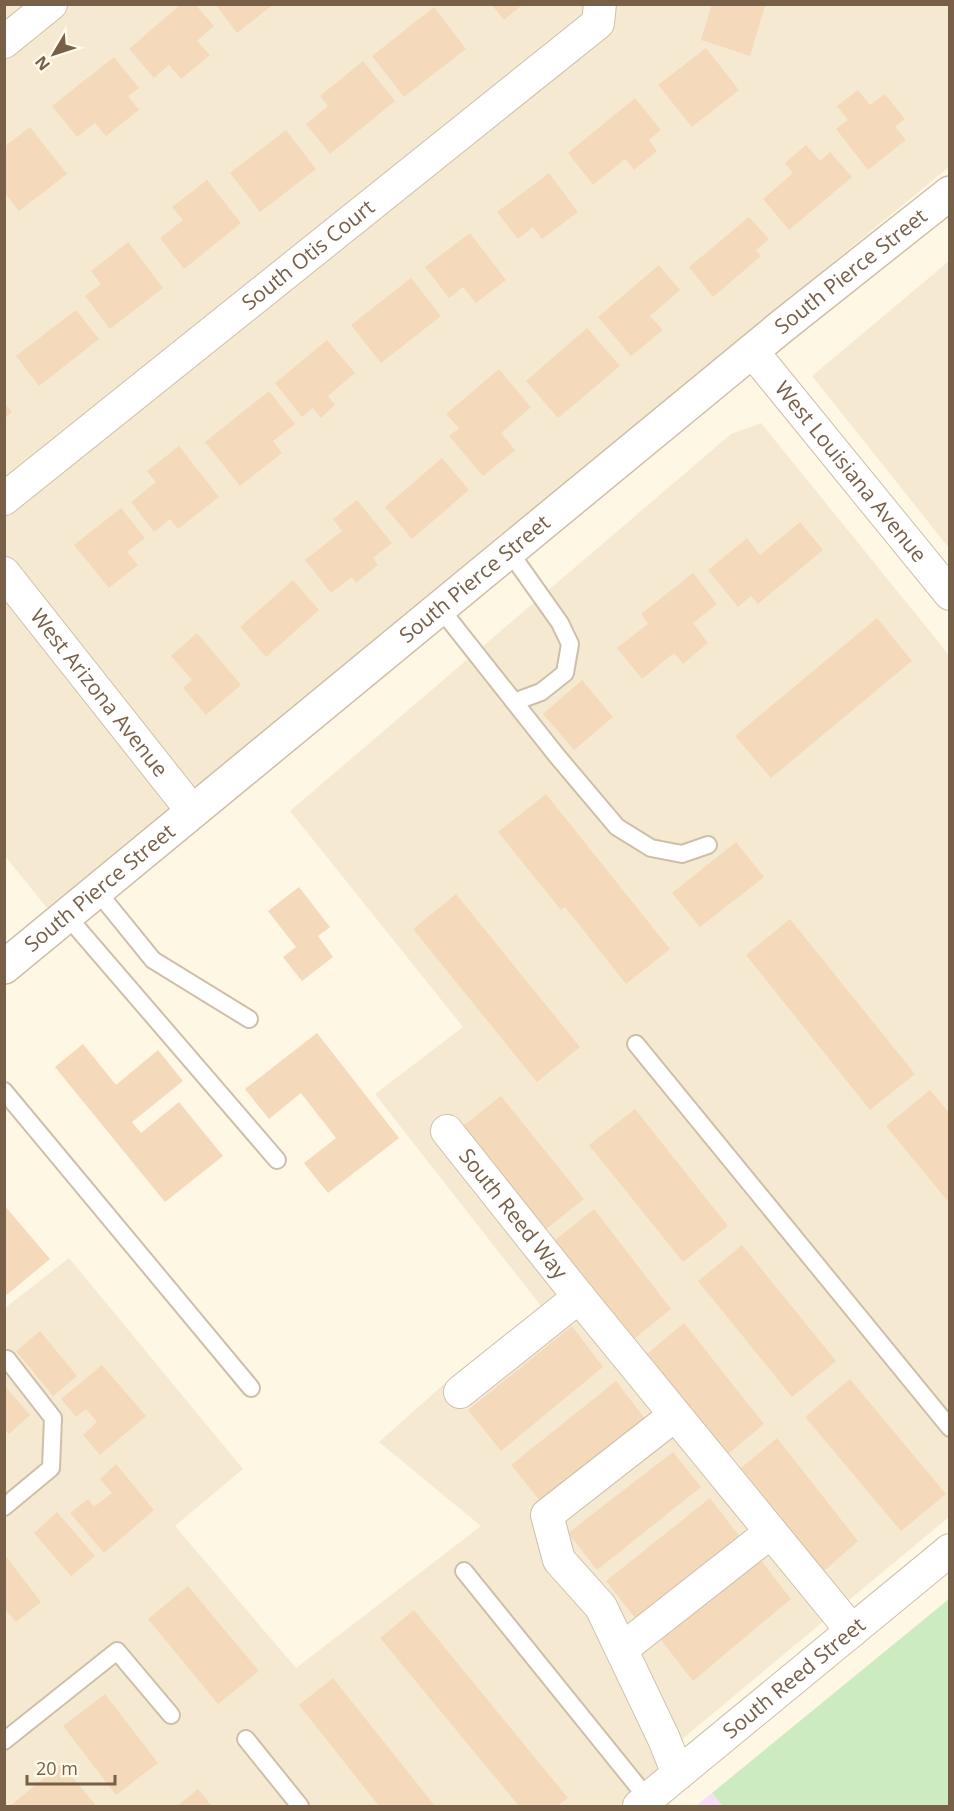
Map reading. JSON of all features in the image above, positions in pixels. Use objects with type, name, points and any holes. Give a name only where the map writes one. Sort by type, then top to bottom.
[{"type":"street","points":[[4,42],[51,4]]},
{"type":"street","name":"South Otis Court","points":[[4,500],[598,23],[600,4]]},
{"type":"street","name":"South Pierce Street","points":[[4,967],[752,351],[950,193]]},
{"type":"street","name":"West Louisiana Avenue","points":[[752,351],[950,594]]},
{"type":"street","name":"West Arizona Avenue","points":[[4,573],[193,812]]},
{"type":"street","name":"South Reed Way","points":[[447,1131],[579,1297],[852,1631]]},
{"type":"street","name":"South Reed Way","points":[[460,1392],[579,1297]]},
{"type":"street","points":[[675,1414],[547,1515],[559,1560],[601,1606],[664,1739],[678,1774]]},
{"type":"street","points":[[622,1649],[771,1532]]},
{"type":"street","name":"South Reed Street","points":[[645,1804],[678,1774],[950,1550]]},
{"type":"lane","points":[[509,551],[561,623],[570,644],[565,673],[541,692],[514,702]]},
{"type":"lane","points":[[440,608],[617,827],[651,848],[682,854],[708,845]]},
{"type":"lane","points":[[97,891],[153,960],[249,1019]]},
{"type":"lane","points":[[67,916],[277,1160]]},
{"type":"lane","points":[[636,1044],[950,1428]]},
{"type":"lane","points":[[4,1091],[251,1388]]},
{"type":"lane","points":[[4,1507],[51,1468],[53,1418],[7,1359]]},
{"type":"lane","points":[[464,1571],[645,1804]]},
{"type":"lane","points":[[4,1741],[117,1651],[171,1715]]},
{"type":"lane","points":[[246,1739],[300,1806]]},
{"type":"shaded area","points":[[5,5],[949,5],[949,167],[47,908],[5,856]]},
{"type":"shaded area","points":[[949,261],[949,548],[812,376]]},
{"type":"shaded area","points":[[761,423],[949,655],[949,1517],[669,1750],[671,1806],[5,1806],[5,1308],[69,1258],[243,1469],[175,1526],[296,1668],[481,1526],[379,1442],[443,1385],[541,1306],[375,1094],[463,1027],[290,811],[731,434]]},
{"type":"shaded area","points":[[712,1793],[723,1806],[696,1806]]},
{"type":"green space","points":[[949,1599],[949,1806],[723,1806],[712,1793]]},
{"type":"building","points":[[181,4],[195,4],[214,26],[197,41],[210,55],[181,79],[169,65],[154,78],[129,49]]},
{"type":"building","points":[[215,4],[274,4],[237,33]]},
{"type":"building","points":[[491,4],[523,4],[504,20]]},
{"type":"building","points":[[712,4],[765,6],[750,56],[701,40]]},
{"type":"building","points":[[434,7],[466,49],[404,97],[372,56]]},
{"type":"building","points":[[706,48],[739,90],[692,127],[658,85]]},
{"type":"building","points":[[114,57],[139,88],[128,96],[139,110],[106,136],[95,123],[77,137],[52,106]]},
{"type":"building","points":[[363,61],[395,101],[330,154],[306,124],[328,106],[320,96]]},
{"type":"building","points":[[858,90],[870,105],[885,94],[905,119],[895,127],[906,140],[868,170],[836,129],[848,120],[837,106]]},
{"type":"building","points":[[635,98],[661,130],[649,140],[657,151],[634,170],[625,159],[593,185],[568,153]]},
{"type":"building","points":[[30,127],[67,174],[19,211],[4,192],[4,147]]},
{"type":"building","points":[[286,130],[316,169],[260,212],[230,173]]},
{"type":"building","points":[[806,145],[820,161],[830,152],[852,177],[789,230],[763,199],[793,173],[785,163]]},
{"type":"building","points":[[549,173],[578,212],[542,239],[533,227],[518,239],[497,212]]},
{"type":"building","points":[[207,180],[241,223],[184,269],[160,238],[183,220],[172,207]]},
{"type":"building","points":[[749,217],[769,239],[756,250],[761,256],[713,297],[689,267]]},
{"type":"building","points":[[470,233],[506,280],[476,303],[463,287],[449,298],[425,267]]},
{"type":"building","points":[[128,242],[163,288],[110,329],[85,296],[101,284],[91,271]]},
{"type":"building","points":[[659,265],[680,290],[650,316],[663,330],[631,356],[598,317]]},
{"type":"building","points":[[411,278],[441,316],[381,363],[351,325]]},
{"type":"building","points":[[76,310],[99,339],[39,386],[16,356]]},
{"type":"building","points":[[587,328],[620,366],[558,418],[526,381]]},
{"type":"building","points":[[327,340],[355,373],[328,396],[335,405],[321,418],[313,408],[302,417],[275,383]]},
{"type":"building","points":[[499,369],[531,407],[501,433],[515,450],[483,476],[449,436],[459,428],[446,414]]},
{"type":"building","points":[[269,391],[295,424],[273,441],[282,453],[240,486],[205,442]]},
{"type":"building","points":[[4,403],[12,412],[4,418]]},
{"type":"building","points":[[179,446],[219,497],[178,529],[170,519],[154,532],[131,502],[156,482],[147,471]]},
{"type":"building","points":[[442,458],[469,490],[412,539],[385,507]]},
{"type":"building","points":[[357,500],[392,543],[373,558],[378,565],[356,583],[352,577],[331,593],[305,560],[342,531],[333,519]]},
{"type":"building","points":[[121,508],[145,538],[127,552],[138,565],[109,588],[74,545]]},
{"type":"building","points":[[800,522],[823,550],[758,604],[751,596],[738,607],[708,570],[747,538],[760,555]]},
{"type":"building","points":[[693,573],[717,604],[693,623],[708,643],[683,664],[674,653],[642,679],[617,648],[648,624],[641,614]]},
{"type":"building","points":[[293,580],[319,610],[266,657],[240,627]]},
{"type":"building","points":[[877,618],[912,661],[771,778],[735,736]]},
{"type":"building","points":[[197,633],[241,685],[206,715],[183,688],[192,680],[171,656]]},
{"type":"building","points":[[582,680],[613,717],[574,750],[543,714]]},
{"type":"building","points":[[546,794],[670,949],[626,984],[565,907],[561,910],[498,832]]},
{"type":"building","points":[[736,842],[764,877],[700,927],[672,893]]},
{"type":"building","points":[[299,887],[330,927],[318,936],[333,957],[302,981],[283,957],[296,947],[268,911]]},
{"type":"building","points":[[456,894],[580,1047],[537,1082],[413,929]]},
{"type":"building","points":[[790,919],[915,1074],[870,1110],[746,955]]},
{"type":"building","points":[[317,1033],[399,1138],[328,1193],[304,1163],[336,1138],[301,1093],[269,1119],[245,1089]]},
{"type":"building","points":[[83,1044],[116,1085],[158,1050],[183,1081],[132,1122],[141,1133],[179,1102],[223,1156],[165,1202],[55,1067]]},
{"type":"building","points":[[930,1090],[950,1114],[950,1204],[886,1126]]},
{"type":"building","points":[[501,1096],[584,1199],[546,1229],[463,1126]]},
{"type":"building","points":[[635,1109],[728,1226],[683,1262],[589,1145]]},
{"type":"building","points":[[4,1205],[50,1259],[4,1297]]},
{"type":"building","points":[[594,1209],[671,1309],[634,1339],[555,1240]]},
{"type":"building","points":[[742,1245],[836,1361],[792,1397],[698,1281]]},
{"type":"building","points":[[684,1323],[764,1424],[728,1454],[647,1354]]},
{"type":"building","points":[[572,1326],[603,1367],[501,1451],[468,1410]]},
{"type":"building","points":[[40,1331],[77,1376],[53,1396],[16,1351]]},
{"type":"building","points":[[102,1365],[146,1416],[100,1455],[83,1435],[97,1422],[86,1409],[76,1417],[61,1399]]},
{"type":"building","points":[[850,1379],[946,1494],[901,1531],[805,1417]]},
{"type":"building","points":[[616,1381],[649,1424],[545,1507],[511,1465]]},
{"type":"building","points":[[4,1385],[30,1415],[9,1434],[4,1429]]},
{"type":"building","points":[[777,1438],[858,1541],[824,1571],[741,1468]]},
{"type":"building","points":[[673,1452],[701,1487],[597,1570],[568,1533]]},
{"type":"building","points":[[116,1464],[154,1510],[104,1553],[70,1513],[88,1499],[94,1507],[112,1493],[100,1479]]},
{"type":"building","points":[[710,1498],[743,1541],[638,1622],[606,1581]]},
{"type":"building","points":[[57,1512],[95,1556],[71,1576],[34,1533]]},
{"type":"building","points":[[4,1554],[41,1602],[16,1622],[4,1608]]},
{"type":"building","points":[[759,1558],[791,1599],[693,1681],[661,1640]]},
{"type":"building","points":[[188,1586],[259,1671],[218,1704],[148,1619]]},
{"type":"building","points":[[414,1610],[568,1798],[557,1806],[519,1806],[380,1638]]},
{"type":"building","points":[[333,1678],[435,1806],[379,1806],[299,1705]]},
{"type":"building","points":[[105,1694],[158,1763],[116,1795],[63,1726]]},
{"type":"building","points":[[61,1764],[95,1804],[92,1806],[10,1806]]},
{"type":"building","points":[[198,1789],[212,1806],[177,1806]]}]
